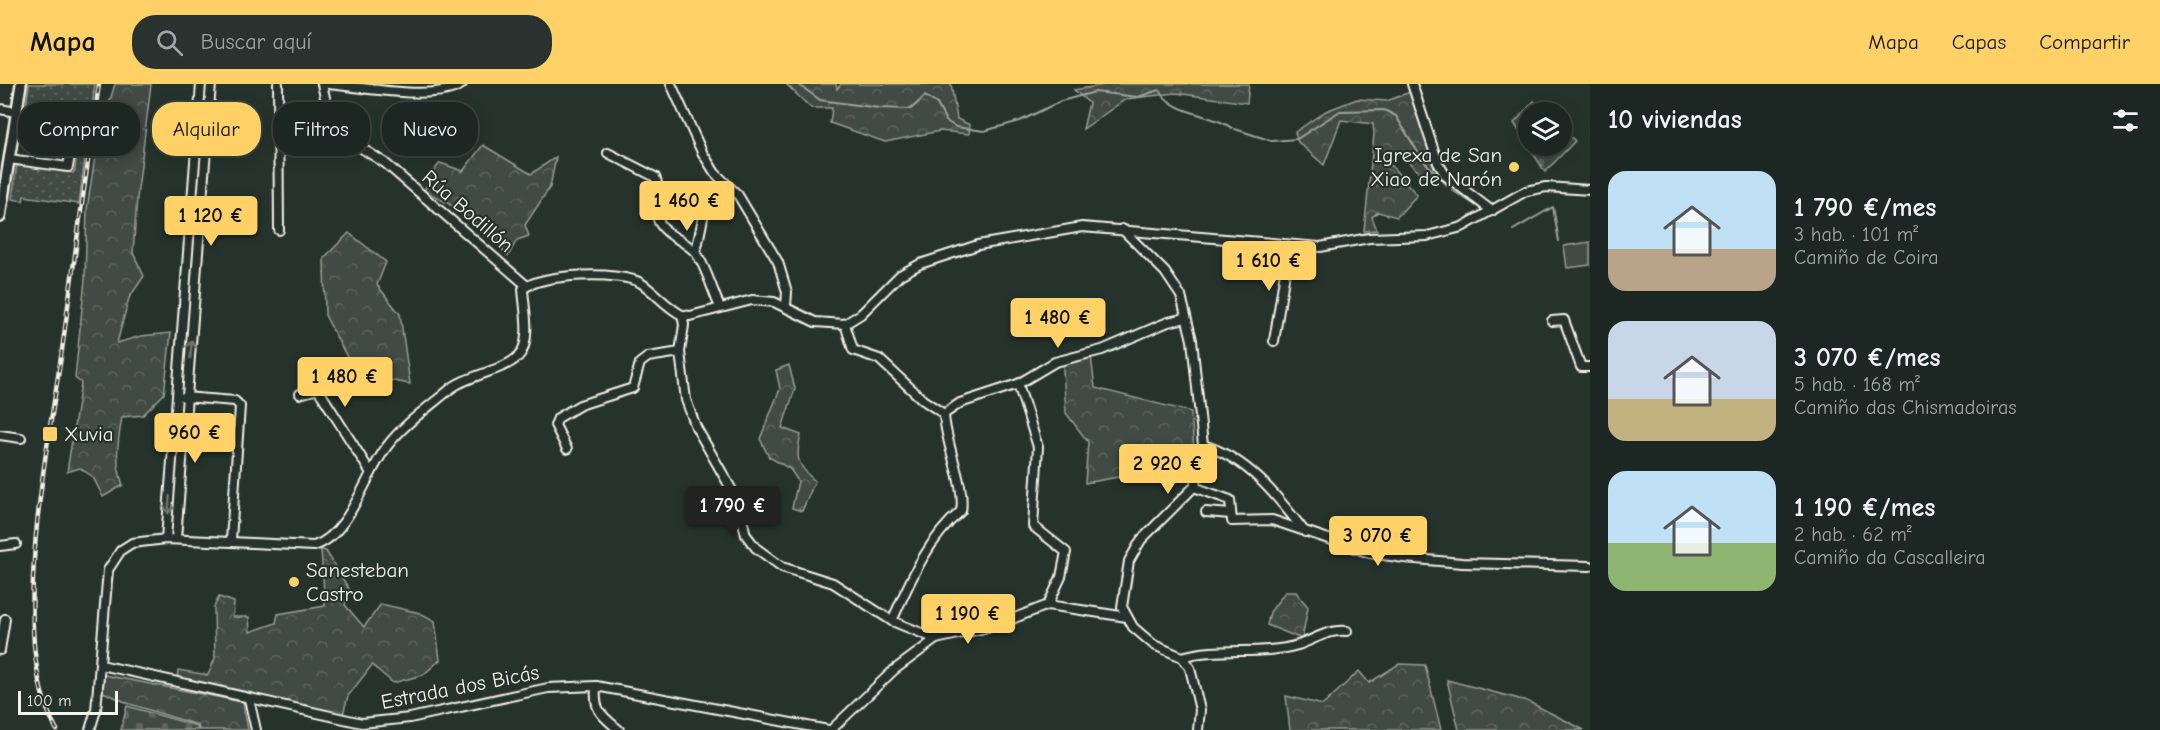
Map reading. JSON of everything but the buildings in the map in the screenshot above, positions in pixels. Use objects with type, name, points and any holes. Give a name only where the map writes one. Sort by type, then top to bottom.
[{"type":"main road","points":[[0,217],[6,163],[21,84]]},
{"type":"street","points":[[166,538],[201,84]]},
{"type":"street","points":[[176,539],[211,84]]},
{"type":"street","points":[[278,84],[279,230]]},
{"type":"street","name":"Rúa Bodillón","points":[[322,84],[330,120],[344,137],[385,164],[527,286]]},
{"type":"street","points":[[329,84],[423,92],[445,91],[462,84]]},
{"type":"street","points":[[671,84],[702,152],[715,173],[738,195],[778,262],[787,292],[786,306]]},
{"type":"street","points":[[1412,84],[1438,163],[1446,176],[1492,211]]},
{"type":"street","points":[[0,109],[16,112]]},
{"type":"street","points":[[608,153],[655,177],[658,183],[656,207],[658,221],[666,231],[696,252],[720,307]]},
{"type":"street","points":[[6,163],[68,167],[70,156]]},
{"type":"street","points":[[90,730],[96,710],[108,570],[122,550],[132,543],[166,538],[314,546],[324,543],[342,524],[388,444],[451,387],[471,376],[509,363],[521,353],[525,338],[523,289],[527,286],[553,278],[627,277],[640,283],[682,315],[690,316],[752,300],[774,302],[786,306],[815,322],[845,324],[861,314],[900,275],[920,264],[978,245],[1082,227],[1122,229],[1289,247],[1320,247],[1369,238],[1427,236],[1462,228],[1526,191],[1545,187],[1590,190]]},
{"type":"street","points":[[696,252],[703,218]]},
{"type":"street","points":[[1122,229],[1165,272],[1181,296],[1192,340],[1203,445],[1203,461],[1194,487],[1141,540],[1129,561],[1122,607],[1127,617],[1154,645],[1182,657],[1190,668],[1200,710],[1198,730]]},
{"type":"street","points":[[1274,341],[1289,247]]},
{"type":"street","points":[[682,315],[684,325],[680,352],[686,400],[696,427],[737,499],[746,535],[756,548],[782,567],[833,583],[892,621],[936,639]]},
{"type":"street","points":[[944,414],[960,403],[1018,384],[1055,362],[1102,350],[1168,322],[1186,318]]},
{"type":"street","points":[[1552,321],[1564,320],[1581,367],[1590,367]]},
{"type":"street","points":[[845,324],[853,350],[879,359],[923,400],[944,414],[949,452],[960,490],[961,511],[934,538],[914,573],[892,621]]},
{"type":"street","points":[[567,449],[555,425],[558,418],[580,405],[633,388],[640,363],[648,357],[680,352]]},
{"type":"street","points":[[1018,384],[1038,447],[1034,526],[1066,552],[1061,577],[1048,605]]},
{"type":"street","points":[[300,394],[318,389],[371,473]]},
{"type":"street","points":[[177,397],[236,401],[240,406],[231,540]]},
{"type":"street","points":[[0,435],[21,438]]},
{"type":"street","points":[[1203,445],[1236,458],[1284,505],[1306,533]]},
{"type":"street","points":[[1194,487],[1230,500],[1232,521],[1272,520],[1370,553],[1462,563],[1590,566]]},
{"type":"street","points":[[1206,512],[1231,514]]},
{"type":"street","points":[[0,546],[16,544]]},
{"type":"street","points":[[827,730],[894,670],[936,639],[994,626],[1048,605],[1127,617]]},
{"type":"street","points":[[0,650],[5,619]]},
{"type":"street","points":[[1182,657],[1198,652],[1260,652],[1299,645],[1336,630],[1347,631]]},
{"type":"street","name":"Estrada dos Bicás","points":[[101,665],[362,723],[410,718],[548,688],[596,686],[827,730]]},
{"type":"street","points":[[596,686],[595,704],[601,716],[619,730]]},
{"type":"street","points":[[249,699],[256,730]]},
{"type":"street","points":[[348,730],[349,720]]},
{"type":"green space","points":[[29,84],[95,84],[93,102],[27,102]]},
{"type":"green space","points":[[115,84],[151,84],[137,198],[133,253],[144,276],[129,298],[117,343],[141,336],[171,333],[164,394],[143,415],[122,417],[118,460],[123,485],[103,497],[93,477],[80,468],[67,472],[81,383],[75,378],[85,279],[87,209],[95,156],[140,156],[140,102],[110,102]]},
{"type":"green space","points":[[786,84],[836,84],[837,89],[841,84],[951,84],[957,119],[970,125],[969,134],[940,131],[885,142],[830,123],[832,108],[811,108]]},
{"type":"green space","points":[[1110,84],[1249,84],[1247,103],[1176,93],[1126,99],[1083,129],[1089,103],[1074,90]]},
{"type":"green space","points":[[1410,92],[1439,174],[1426,179],[1396,150],[1388,162],[1417,195],[1397,217],[1378,212],[1372,217],[1377,230],[1364,231],[1374,134],[1373,124],[1341,120],[1324,165],[1298,142],[1295,132],[1326,111],[1357,99],[1387,101]]},
{"type":"green space","points":[[483,145],[531,174],[556,157],[550,187],[525,225],[529,236],[517,240],[508,256],[470,218],[424,191],[431,175],[440,163],[463,171],[475,156],[478,156],[478,152]]},
{"type":"green space","points":[[76,156],[85,156],[79,204],[24,196],[23,201],[12,199],[17,164],[73,173]]},
{"type":"green space","points":[[1535,156],[1560,156],[1545,172]]},
{"type":"green space","points":[[349,233],[386,262],[377,285],[400,314],[410,384],[356,374],[325,315],[324,258]]},
{"type":"green space","points":[[1590,242],[1590,265],[1567,268],[1564,246]]},
{"type":"green space","points":[[1090,348],[1095,388],[1191,412],[1195,463],[1085,483],[1088,442],[1066,413],[1062,355]]},
{"type":"green space","points":[[789,365],[795,389],[782,428],[801,435],[798,450],[799,461],[815,481],[802,511],[792,508],[798,481],[790,469],[769,457],[760,439],[780,389],[776,370]]},
{"type":"green space","points":[[321,550],[326,551],[349,589],[345,605],[364,627],[381,604],[420,613],[435,621],[440,660],[423,675],[393,683],[372,665],[348,696],[343,714],[177,680],[178,670],[208,675],[215,658],[214,607],[219,597],[234,602],[233,617],[249,617],[250,632],[276,623],[278,614],[325,606]]},
{"type":"green space","points":[[1285,592],[1296,592],[1308,607],[1302,639],[1267,625],[1270,612]]},
{"type":"green space","points":[[1399,664],[1425,665],[1441,730],[1290,730],[1286,696],[1323,705],[1359,671],[1369,683]]},
{"type":"green space","points":[[104,675],[243,702],[248,730],[199,730],[198,725],[130,704],[103,692]]},
{"type":"green space","points":[[1447,680],[1527,701],[1584,730],[1459,730]]},
{"type":"green space","points":[[127,706],[197,726],[198,730],[121,730]]},
{"type":"waterway","points":[[798,84],[820,100],[879,108],[911,109],[925,96],[937,104],[946,121],[956,127],[984,131],[1020,121],[1061,101],[1095,92],[1138,97],[1159,90],[1174,105],[1232,128]]},
{"type":"waterway","points":[[1235,129],[1272,141],[1297,139],[1340,111],[1384,110],[1396,116],[1422,159],[1448,186]]},
{"type":"waterway","points":[[1452,190],[1481,209]]},
{"type":"waterway","points":[[1513,230],[1553,207],[1559,241]]},
{"type":"railway","points":[[57,730],[42,693],[34,648],[32,598],[35,545],[99,84]]},
{"type":"place","name":"Igrexa de San Xiao de Narón","points":[[1514,167]]},
{"type":"place","name":"Xuvia","points":[[50,434]]},
{"type":"place","name":"Sanesteban Castro","points":[[294,582]]}]
